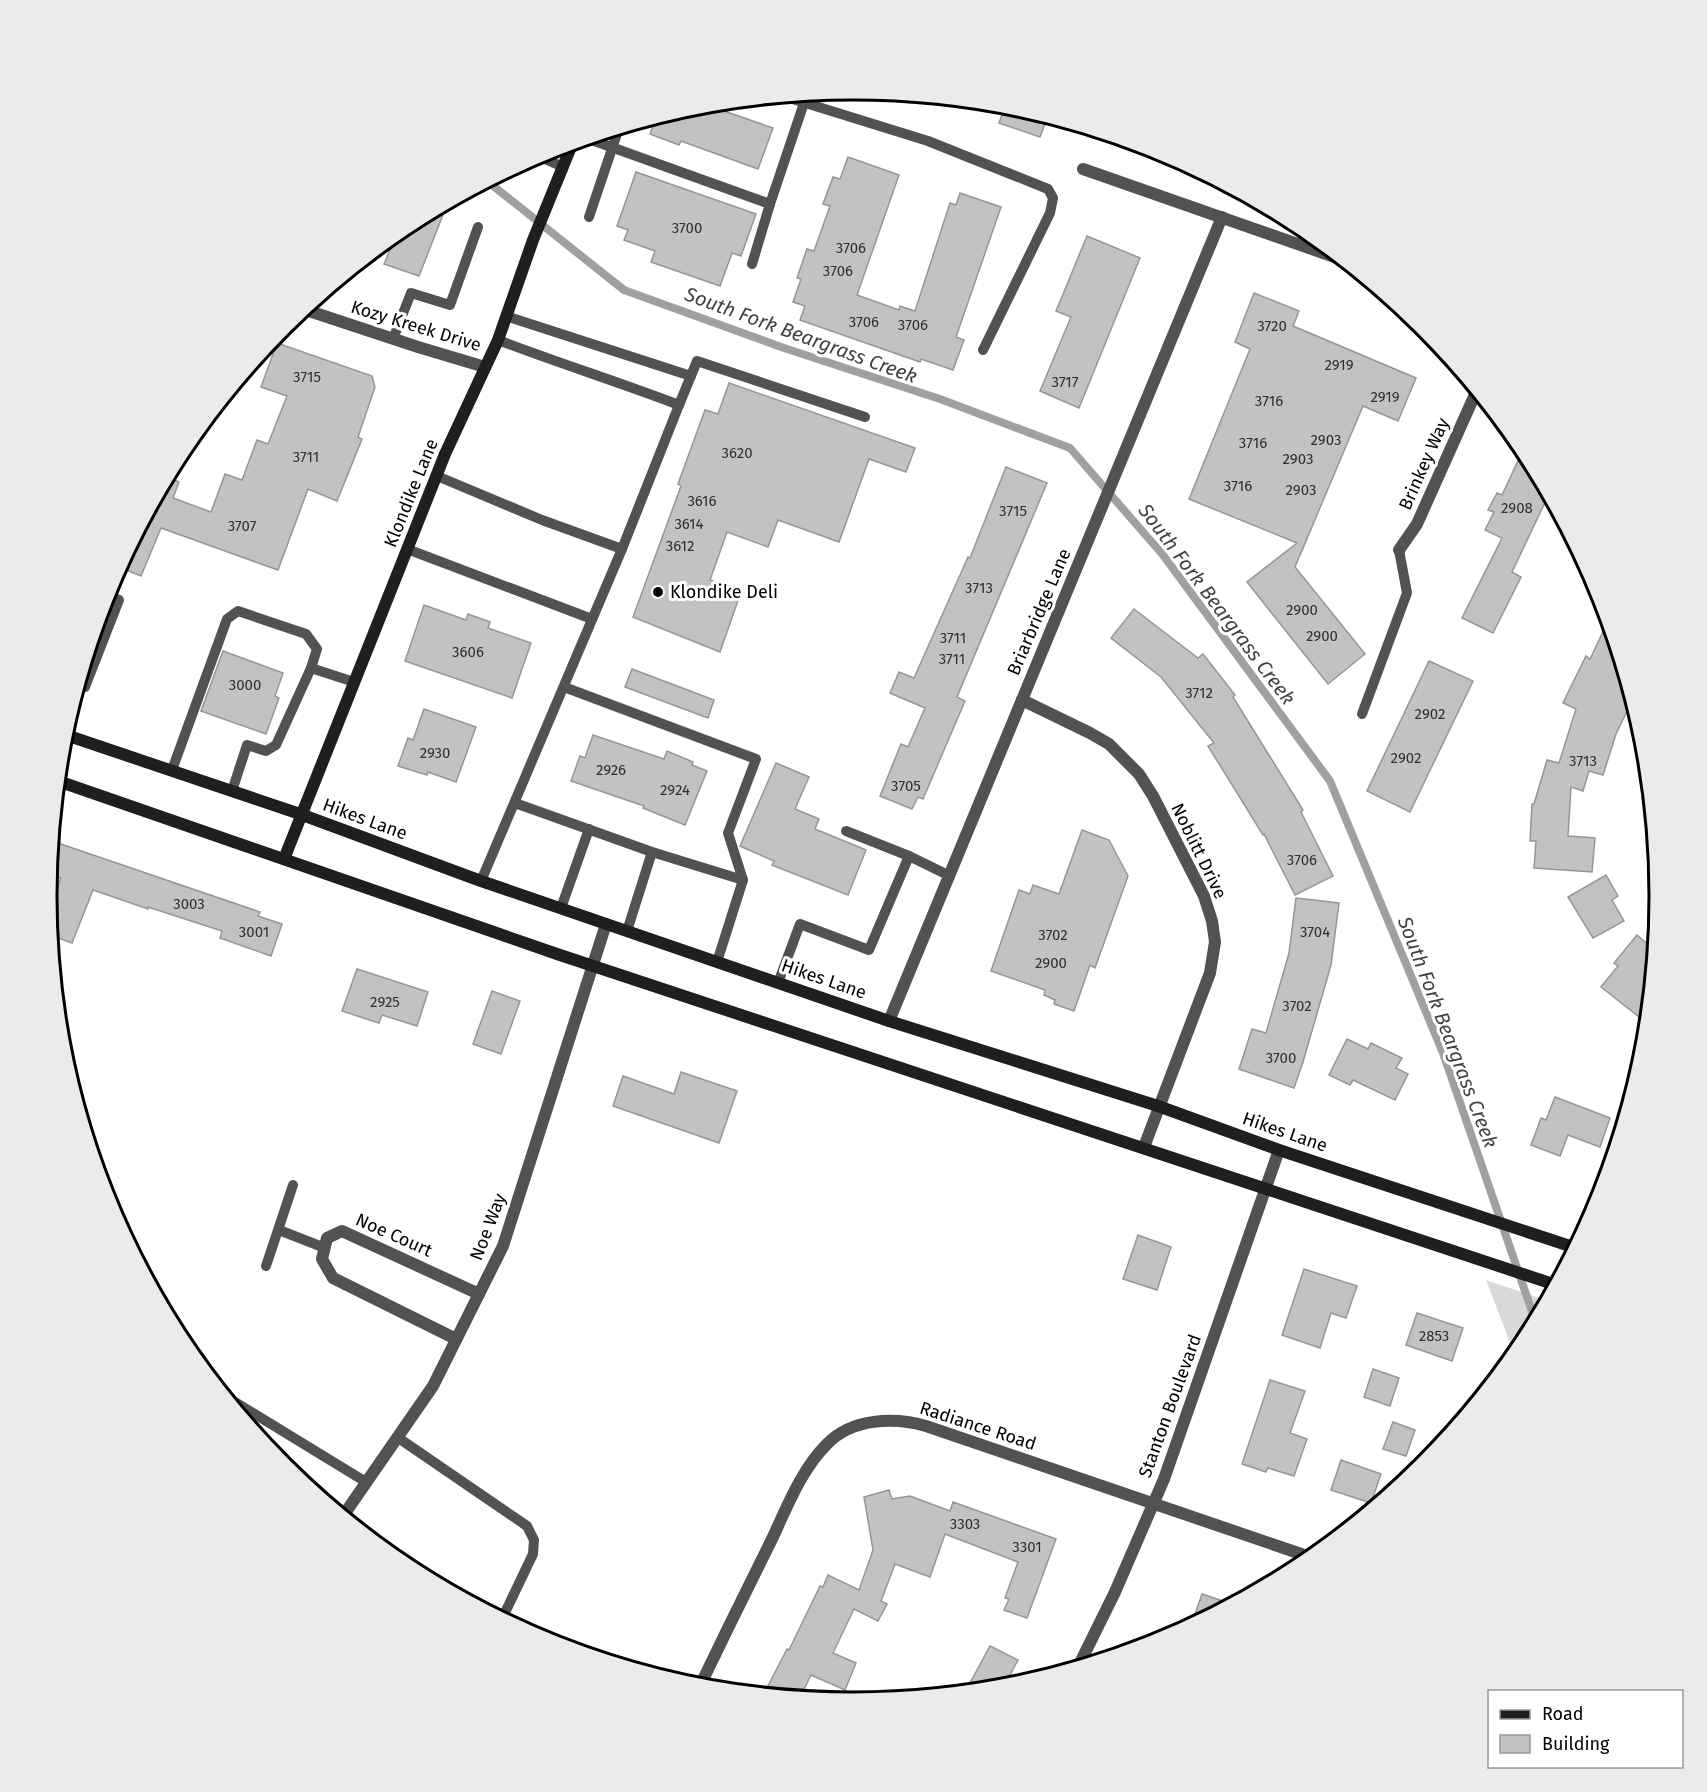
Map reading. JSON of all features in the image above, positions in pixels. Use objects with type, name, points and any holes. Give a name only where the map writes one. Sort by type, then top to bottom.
[{"type":"main road","name":"Klondike Lane","points":[[284,859],[436,476],[498,340],[533,240],[569,153]]},
{"type":"main road","name":"Hikes Lane","points":[[73,737],[300,814],[481,881],[889,1021],[1158,1106],[1486,1220],[1569,1246]]},
{"type":"main road","points":[[65,784],[593,966],[1549,1283]]},
{"type":"street","points":[[1083,169],[1322,252]]},
{"type":"street","name":"Briarbridge Lane","points":[[889,1021],[1222,217]]},
{"type":"street","name":"Kozy Kreek Drive","points":[[312,312],[485,367]]},
{"type":"street","name":"Brinkey Way","points":[[1399,550],[1417,524],[1474,397]]},
{"type":"street","name":"Noblitt Drive","points":[[1022,700],[1108,744],[1139,774],[1153,796],[1204,896],[1212,921],[1215,942],[1213,963],[1144,1147]]},
{"type":"street","name":"Noe Way","points":[[347,1510],[433,1386],[503,1246],[606,924]]},
{"type":"street","name":"Stanton Boulevard","points":[[1082,1658],[1115,1592],[1164,1479],[1279,1149]]},
{"type":"street","name":"Noe Court","points":[[325,1248],[327,1238],[342,1231],[479,1294]]},
{"type":"street","points":[[325,1248],[322,1259],[333,1278],[456,1339]]},
{"type":"street","name":"Radiance Road","points":[[704,1678],[802,1476],[826,1444],[857,1426],[890,1420],[909,1421],[1301,1554]]},
{"type":"lane","points":[[799,101],[927,141],[1048,189],[1053,198],[1050,213],[983,350]]},
{"type":"lane","points":[[752,264],[804,103]]},
{"type":"lane","points":[[589,217],[616,136]]},
{"type":"lane","points":[[597,142],[770,204]]},
{"type":"lane","points":[[548,160],[563,167]]},
{"type":"lane","points":[[393,339],[411,293],[450,305],[478,227]]},
{"type":"lane","points":[[506,316],[691,376]]},
{"type":"lane","points":[[498,340],[680,405]]},
{"type":"lane","points":[[481,881],[622,549],[698,361],[866,417]]},
{"type":"lane","points":[[436,476],[622,549]]},
{"type":"lane","points":[[407,549],[592,619]]},
{"type":"lane","points":[[1362,714],[1407,593],[1399,550]]},
{"type":"lane","points":[[85,687],[119,600],[115,598]]},
{"type":"lane","points":[[172,770],[226,619],[238,611],[306,634],[317,649],[311,668],[276,746],[266,751],[247,745],[232,791]]},
{"type":"lane","points":[[311,668],[354,682]]},
{"type":"lane","points":[[564,687],[756,759],[728,833],[743,880],[717,962]]},
{"type":"lane","points":[[515,803],[652,852],[743,880]]},
{"type":"lane","points":[[561,908],[589,829]]},
{"type":"lane","points":[[846,831],[909,856],[950,876]]},
{"type":"lane","points":[[627,931],[652,852]]},
{"type":"lane","points":[[778,983],[800,924],[869,950],[909,856]]},
{"type":"lane","points":[[266,1266],[292,1185]]},
{"type":"lane","points":[[279,1230],[325,1248]]},
{"type":"lane","points":[[244,1408],[366,1482]]},
{"type":"lane","points":[[397,1437],[527,1526],[534,1540],[533,1554],[505,1612]]},
{"type":"shaded area","points":[[1486,1280],[1540,1298],[1511,1346]]},
{"type":"building","points":[[723,111],[773,128],[758,169],[681,141],[679,145],[650,134],[653,126]]},
{"type":"building","points":[[1002,114],[1045,124],[1040,137],[999,123]]},
{"type":"building","points":[[848,157],[899,175],[857,295],[899,310],[900,306],[915,311],[950,203],[956,205],[960,193],[1001,207],[956,337],[964,340],[953,370],[921,359],[920,362],[800,320],[805,306],[793,302],[801,279],[797,278],[807,249],[814,251],[830,206],[823,204],[833,177],[840,179]]},
{"type":"building","points":[[636,172],[756,214],[741,256],[732,253],[720,286],[651,262],[655,251],[624,240],[628,230],[617,226]]},
{"type":"building","points":[[444,213],[419,276],[384,264],[391,249]]},
{"type":"building","points":[[1087,236],[1140,258],[1079,408],[1040,391],[1071,317],[1056,311]]},
{"type":"building","points":[[1254,293],[1299,311],[1293,326],[1416,378],[1398,421],[1363,406],[1295,567],[1365,654],[1328,684],[1247,582],[1297,543],[1189,499],[1250,349],[1235,342]]},
{"type":"building","points":[[280,344],[372,376],[375,387],[358,437],[362,439],[337,501],[308,489],[278,570],[161,528],[141,576],[127,570],[139,544],[175,480],[179,482],[173,498],[211,512],[225,474],[242,480],[257,440],[268,444],[287,396],[261,387],[275,350]]},
{"type":"building","points":[[729,383],[915,448],[906,472],[869,459],[839,542],[778,520],[768,547],[727,532],[710,580],[741,592],[720,652],[633,617],[681,486],[678,484],[705,410],[718,414]]},
{"type":"building","points":[[1519,458],[1545,502],[1512,572],[1521,577],[1493,633],[1462,618],[1502,538],[1485,530],[1494,512],[1488,510],[1497,493],[1502,495]]},
{"type":"building","points":[[1006,467],[1047,483],[957,697],[965,701],[923,799],[918,797],[912,809],[880,796],[901,744],[908,747],[925,708],[890,693],[899,672],[914,678],[968,557],[970,558]]},
{"type":"building","points":[[424,605],[466,620],[468,614],[490,622],[488,628],[531,643],[512,698],[405,661]]},
{"type":"building","points":[[1134,609],[1198,658],[1203,654],[1235,695],[1233,697],[1303,810],[1301,812],[1333,876],[1295,895],[1264,834],[1208,746],[1214,743],[1161,677],[1111,638]]},
{"type":"building","points":[[1604,630],[1628,710],[1616,734],[1603,775],[1589,771],[1583,791],[1571,787],[1568,836],[1595,838],[1592,872],[1534,868],[1536,841],[1530,841],[1532,804],[1534,804],[1547,760],[1559,763],[1576,709],[1563,703],[1586,656],[1590,659]]},
{"type":"building","points":[[223,651],[283,673],[275,696],[279,698],[266,734],[201,711]]},
{"type":"building","points":[[1429,661],[1473,681],[1410,812],[1367,791]]},
{"type":"building","points":[[632,669],[714,700],[708,718],[625,687]]},
{"type":"building","points":[[424,709],[476,727],[456,782],[428,772],[427,775],[398,766],[408,738],[413,740]]},
{"type":"building","points":[[593,735],[664,759],[667,751],[707,771],[685,825],[643,808],[644,806],[571,781],[580,756],[585,758]]},
{"type":"building","points":[[776,763],[809,777],[795,809],[819,819],[815,829],[866,850],[848,895],[772,865],[774,861],[740,846]]},
{"type":"building","points":[[1082,830],[1109,840],[1128,876],[1095,968],[1090,965],[1074,1011],[1054,1004],[1055,1000],[1044,995],[1045,990],[991,971],[1019,890],[1030,894],[1033,885],[1059,894]]},
{"type":"building","points":[[59,843],[260,912],[258,916],[282,924],[271,956],[220,938],[222,931],[93,890],[72,943],[59,938],[57,887],[61,878],[58,877]]},
{"type":"building","points":[[1606,875],[1618,896],[1612,900],[1624,921],[1593,938],[1568,897]]},
{"type":"building","points":[[1296,898],[1339,903],[1331,965],[1294,1088],[1239,1069],[1252,1029],[1266,1033],[1289,953]]},
{"type":"building","points":[[1637,935],[1648,944],[1640,1018],[1601,987],[1618,966],[1614,963]]},
{"type":"building","points":[[357,969],[428,992],[417,1026],[382,1015],[379,1023],[342,1011]]},
{"type":"building","points":[[492,991],[520,1001],[501,1054],[473,1044]]},
{"type":"building","points":[[1347,1039],[1368,1049],[1371,1043],[1402,1058],[1396,1068],[1408,1074],[1395,1100],[1353,1080],[1350,1085],[1329,1075]]},
{"type":"building","points":[[681,1072],[737,1091],[719,1143],[613,1106],[623,1076],[674,1094]]},
{"type":"building","points":[[1555,1097],[1610,1118],[1600,1147],[1568,1135],[1560,1156],[1531,1145],[1541,1118],[1546,1120]]},
{"type":"building","points":[[1138,1235],[1171,1247],[1157,1290],[1123,1279]]},
{"type":"building","points":[[1304,1269],[1357,1286],[1346,1318],[1331,1313],[1320,1348],[1282,1335]]},
{"type":"building","points":[[1417,1313],[1463,1328],[1452,1361],[1406,1345]]},
{"type":"building","points":[[1373,1369],[1399,1378],[1390,1406],[1364,1397]]},
{"type":"building","points":[[1270,1380],[1305,1391],[1290,1433],[1307,1439],[1294,1476],[1268,1468],[1266,1472],[1242,1464]]},
{"type":"building","points":[[1393,1422],[1415,1430],[1406,1456],[1383,1449]]},
{"type":"building","points":[[1341,1460],[1381,1474],[1370,1503],[1331,1490]]},
{"type":"building","points":[[889,1490],[892,1499],[910,1496],[950,1511],[953,1502],[1056,1539],[1027,1618],[1004,1610],[1009,1599],[1005,1598],[1018,1562],[945,1534],[930,1577],[895,1564],[881,1601],[887,1604],[878,1621],[854,1609],[833,1653],[856,1663],[845,1690],[811,1675],[803,1691],[772,1688],[768,1686],[787,1649],[789,1650],[820,1586],[823,1587],[828,1575],[859,1590],[873,1550],[864,1497]]},
{"type":"building","points":[[1202,1594],[1223,1601],[1206,1610],[1195,1615]]},
{"type":"building","points":[[990,1646],[1018,1660],[1009,1677],[970,1683]]},
{"type":"waterway","name":"South Fork Beargrass Creek","points":[[493,186],[624,290],[784,348],[940,399],[1070,448],[1163,555],[1330,781],[1443,1053],[1532,1312]]},
{"type":"place","name":"Klondike Deli","points":[[658,592]]}]
